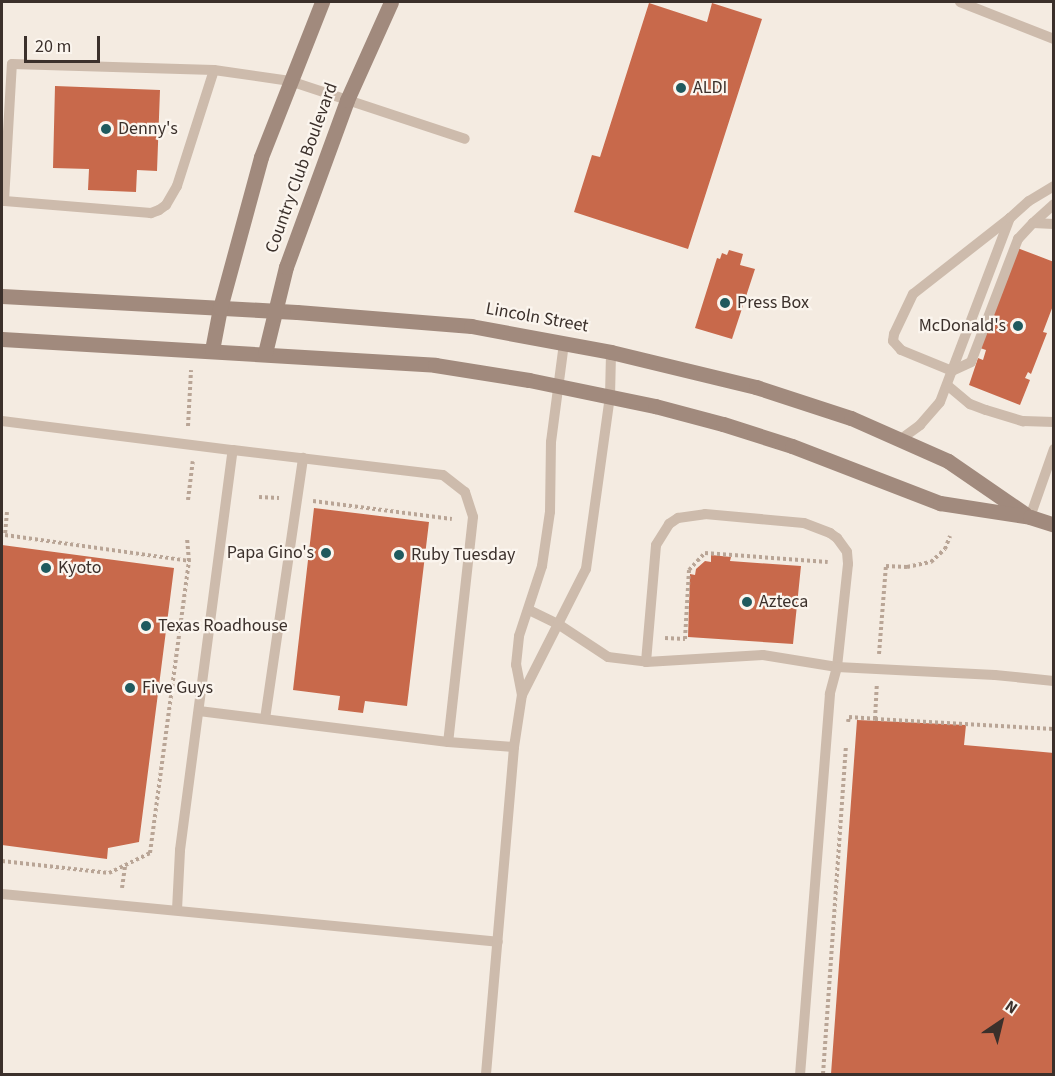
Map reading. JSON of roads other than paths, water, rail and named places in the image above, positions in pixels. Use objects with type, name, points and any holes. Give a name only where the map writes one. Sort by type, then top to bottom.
[{"type":"main road","name":"Country Club Boulevard","points":[[212,350],[220,308],[261,158],[322,2]]},
{"type":"main road","name":"Country Club Boulevard","points":[[265,354],[286,267],[347,100],[392,2]]},
{"type":"main road","name":"Lincoln Street","points":[[3,295],[276,311],[471,326],[611,352],[756,387],[851,418],[948,461],[1030,518]]},
{"type":"main road","name":"Lincoln Street","points":[[2,339],[435,365],[558,386],[655,406],[733,427],[792,446],[940,503],[1030,518],[1053,525]]},
{"type":"lane","points":[[960,2],[1053,39]]},
{"type":"lane","points":[[214,70],[177,186],[166,205],[159,210],[151,213],[3,201],[12,64],[214,70],[290,81],[465,140]]},
{"type":"lane","points":[[1053,186],[1029,201],[913,294],[894,334],[893,341],[907,354],[952,371],[971,362],[1018,239],[1053,204]]},
{"type":"lane","points":[[901,439],[936,408],[947,385],[1010,218]]},
{"type":"lane","points":[[1033,223],[1053,224]]},
{"type":"lane","points":[[522,695],[516,665],[519,636],[542,566],[550,512],[551,442],[564,343]]},
{"type":"lane","points":[[486,1074],[514,747],[522,695],[586,569],[610,397],[611,352]]},
{"type":"lane","points":[[947,385],[970,404],[986,410],[1023,421],[1053,422]]},
{"type":"lane","points":[[2,421],[443,475],[465,492],[473,517],[448,742]]},
{"type":"lane","points":[[1030,518],[1053,449]]},
{"type":"lane","points":[[177,910],[180,850],[233,450]]},
{"type":"lane","points":[[265,719],[303,458]]},
{"type":"lane","points":[[646,662],[656,545],[669,524],[678,518],[697,514],[804,523],[830,533],[837,538],[847,552],[848,564],[837,667],[830,694],[800,1074]]},
{"type":"lane","points":[[529,610],[558,624],[608,657],[646,662],[763,655],[837,667],[995,675],[1053,681]]},
{"type":"lane","points":[[198,711],[448,742],[514,747]]},
{"type":"lane","points":[[2,894],[498,942]]},
{"type":"place","name":"ALDI","points":[[681,88]]},
{"type":"place","name":"Denny's","points":[[106,129]]},
{"type":"place","name":"Press Box","points":[[725,303]]},
{"type":"place","name":"McDonald's","points":[[1018,326]]},
{"type":"place","name":"Papa Gino's","points":[[326,553]]},
{"type":"place","name":"Ruby Tuesday","points":[[399,555]]},
{"type":"place","name":"Kyoto","points":[[46,568]]},
{"type":"place","name":"Azteca","points":[[747,602]]},
{"type":"place","name":"Texas Roadhouse","points":[[146,626]]},
{"type":"place","name":"Five Guys","points":[[130,688]]}]
